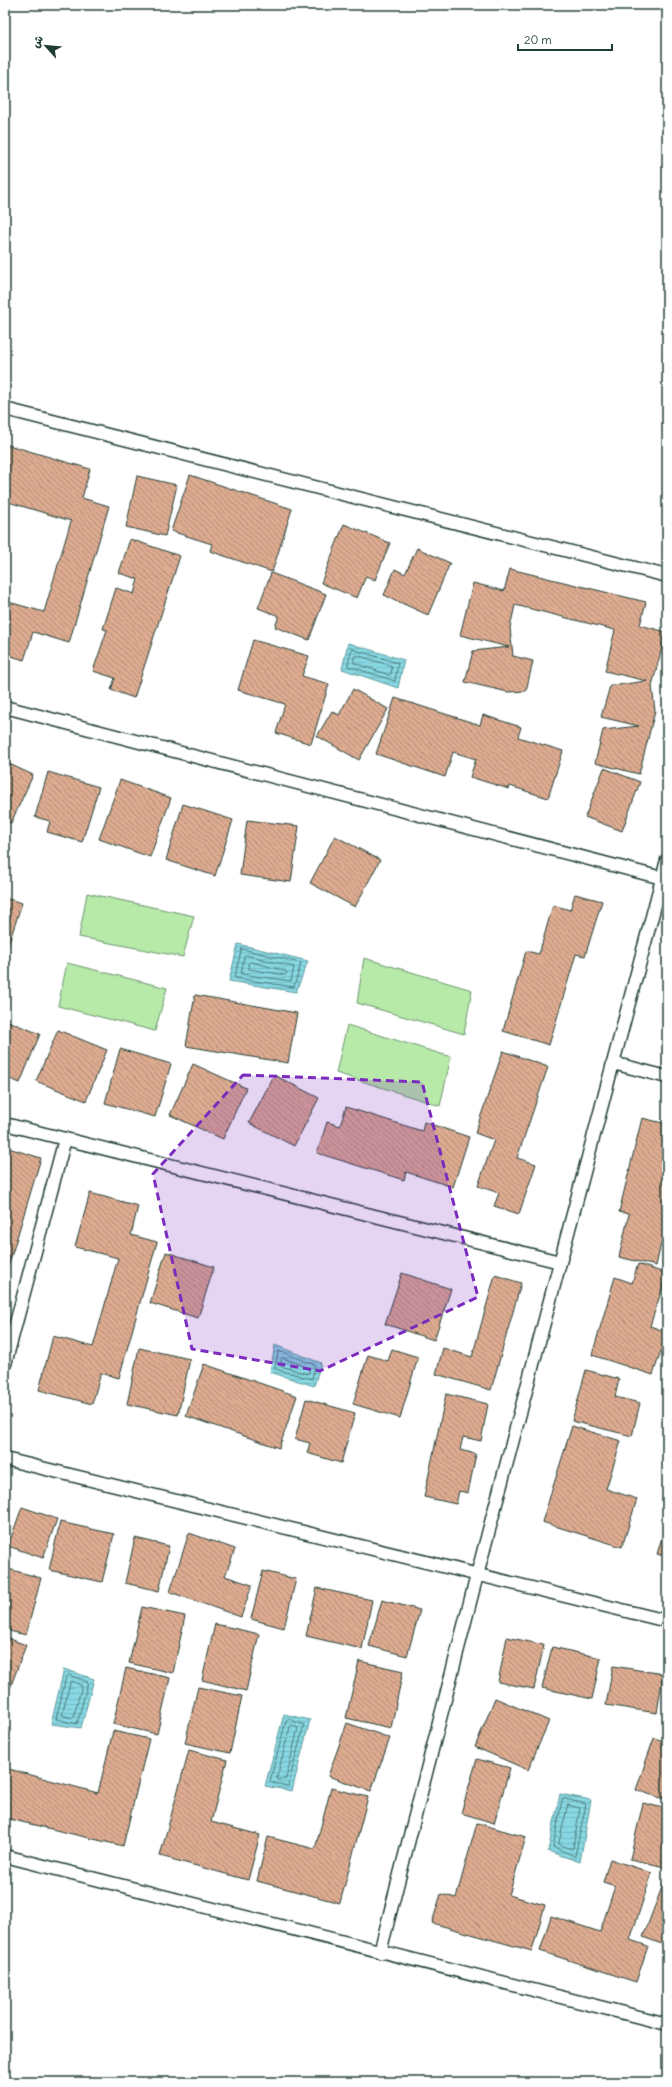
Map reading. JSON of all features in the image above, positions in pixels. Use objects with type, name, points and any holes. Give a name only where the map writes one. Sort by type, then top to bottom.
[{"type":"lane","points":[[5,409],[667,576]]},
{"type":"lane","points":[[5,707],[662,878]]},
{"type":"lane","points":[[380,1952],[477,1575],[667,860]]},
{"type":"lane","points":[[613,1063],[667,1077]]},
{"type":"lane","points":[[5,1124],[560,1262]]},
{"type":"lane","points":[[5,1364],[65,1138]]},
{"type":"lane","points":[[5,1459],[667,1621]]},
{"type":"lane","points":[[5,1856],[667,2024]]},
{"type":"highlighted area","points":[[243,1075],[422,1082],[478,1297],[320,1371],[192,1349],[153,1174]]},
{"type":"green space","points":[[87,893],[194,916],[183,957],[79,937]]},
{"type":"green space","points":[[364,958],[472,990],[464,1034],[357,1003]]},
{"type":"green space","points":[[67,963],[167,988],[155,1031],[58,1006]]},
{"type":"green space","points":[[347,1025],[451,1057],[440,1106],[336,1073]]},
{"type":"water","points":[[348,643],[404,660],[398,688],[342,669]]},
{"type":"water","points":[[238,944],[308,961],[296,992],[229,981]]},
{"type":"water","points":[[275,1345],[321,1363],[314,1386],[270,1372]]},
{"type":"water","points":[[64,1669],[94,1679],[81,1728],[51,1724]]},
{"type":"water","points":[[284,1714],[310,1720],[292,1791],[265,1786]]},
{"type":"water","points":[[560,1794],[591,1800],[580,1862],[548,1851]]},
{"type":"building","points":[[5,444],[90,469],[82,498],[109,506],[69,643],[33,632],[24,660],[5,654],[5,601],[44,612],[71,521],[5,501]]},
{"type":"building","points":[[190,475],[292,509],[272,572],[210,551],[212,544],[171,531]]},
{"type":"building","points":[[137,476],[177,485],[165,536],[126,527]]},
{"type":"building","points":[[344,524],[390,543],[375,580],[366,576],[357,598],[321,583]]},
{"type":"building","points":[[130,539],[180,556],[134,698],[111,690],[115,678],[93,671],[107,630],[103,629],[116,588],[134,594],[138,579],[119,573]]},
{"type":"building","points":[[417,548],[450,563],[428,615],[384,595],[395,569],[405,574]]},
{"type":"building","points":[[510,569],[646,602],[640,625],[666,632],[652,686],[655,711],[639,774],[595,763],[603,730],[639,726],[601,717],[610,686],[647,681],[605,671],[615,630],[515,605],[510,628],[513,656],[533,661],[526,691],[508,692],[465,682],[473,651],[509,647],[460,635],[473,583],[504,591]]},
{"type":"building","points":[[271,573],[326,594],[309,640],[275,627],[279,616],[258,608]]},
{"type":"building","points":[[253,640],[309,656],[302,676],[329,684],[311,744],[276,733],[285,704],[238,690]]},
{"type":"building","points":[[353,689],[388,709],[359,760],[317,736],[332,711],[339,715]]},
{"type":"building","points":[[395,698],[480,725],[483,715],[521,727],[518,737],[563,751],[548,798],[510,786],[509,789],[470,777],[476,759],[453,752],[445,777],[376,754]]},
{"type":"building","points":[[5,762],[33,775],[11,823],[5,821]]},
{"type":"building","points":[[604,768],[640,782],[622,831],[585,817]]},
{"type":"building","points":[[48,772],[99,787],[82,842],[47,832],[50,821],[35,817]]},
{"type":"building","points":[[120,780],[171,798],[150,857],[99,839]]},
{"type":"building","points":[[183,804],[233,820],[215,876],[166,860]]},
{"type":"building","points":[[247,820],[299,826],[291,882],[240,875]]},
{"type":"building","points":[[335,836],[380,860],[355,907],[310,883]]},
{"type":"building","points":[[575,894],[602,901],[585,956],[576,954],[549,1045],[503,1031],[526,951],[539,954],[553,905],[570,910]]},
{"type":"building","points":[[5,898],[22,903],[5,955]]},
{"type":"building","points":[[195,995],[297,1013],[288,1063],[186,1046]]},
{"type":"building","points":[[5,1020],[40,1034],[20,1083],[5,1077]]},
{"type":"building","points":[[58,1030],[107,1050],[86,1101],[36,1081]]},
{"type":"building","points":[[120,1049],[171,1064],[155,1117],[105,1103]]},
{"type":"building","points":[[503,1051],[548,1067],[517,1158],[536,1164],[519,1214],[494,1206],[499,1193],[478,1186],[494,1140],[475,1133]]},
{"type":"building","points":[[193,1064],[246,1088],[223,1139],[170,1115]]},
{"type":"building","points":[[274,1075],[319,1098],[294,1146],[249,1123]]},
{"type":"building","points":[[346,1107],[422,1131],[424,1122],[469,1137],[453,1187],[406,1172],[404,1180],[317,1153],[327,1122],[340,1126]]},
{"type":"building","points":[[642,1118],[667,1124],[667,1217],[656,1266],[619,1257],[629,1214],[619,1212]]},
{"type":"building","points":[[5,1147],[41,1158],[5,1277]]},
{"type":"building","points":[[90,1193],[138,1206],[131,1235],[157,1242],[119,1378],[101,1373],[92,1404],[39,1390],[53,1336],[93,1347],[118,1258],[75,1247]]},
{"type":"building","points":[[166,1252],[214,1267],[198,1318],[150,1303]]},
{"type":"building","points":[[638,1264],[667,1274],[650,1326],[667,1332],[653,1375],[592,1355],[615,1277],[632,1283]]},
{"type":"building","points":[[402,1273],[451,1289],[434,1340],[385,1324]]},
{"type":"building","points":[[495,1275],[521,1283],[491,1390],[436,1374],[443,1348],[472,1357]]},
{"type":"building","points":[[139,1348],[190,1359],[178,1415],[127,1404]]},
{"type":"building","points":[[392,1349],[418,1357],[400,1418],[353,1404],[368,1355],[388,1361]]},
{"type":"building","points":[[204,1364],[297,1396],[279,1448],[186,1416]]},
{"type":"building","points":[[586,1370],[619,1379],[615,1397],[640,1403],[632,1436],[572,1421]]},
{"type":"building","points":[[446,1394],[488,1404],[481,1441],[463,1437],[460,1450],[476,1454],[468,1493],[459,1491],[456,1504],[424,1497]]},
{"type":"building","points":[[306,1399],[355,1413],[341,1463],[307,1453],[310,1443],[295,1439]]},
{"type":"building","points":[[572,1426],[621,1441],[606,1489],[637,1499],[622,1547],[542,1522]]},
{"type":"building","points":[[22,1507],[57,1519],[43,1558],[8,1546]]},
{"type":"building","points":[[667,1520],[667,1557],[657,1554]]},
{"type":"building","points":[[60,1522],[114,1534],[102,1582],[49,1570]]},
{"type":"building","points":[[189,1533],[235,1549],[225,1576],[252,1585],[241,1617],[170,1592]]},
{"type":"building","points":[[135,1538],[169,1546],[159,1591],[125,1583]]},
{"type":"building","points":[[5,1568],[41,1578],[26,1635],[5,1630]]},
{"type":"building","points":[[263,1571],[296,1579],[284,1628],[251,1619]]},
{"type":"building","points":[[317,1588],[372,1600],[362,1649],[306,1636]]},
{"type":"building","points":[[382,1600],[420,1610],[407,1656],[369,1646]]},
{"type":"building","points":[[142,1607],[185,1616],[173,1673],[129,1663]]},
{"type":"building","points":[[215,1624],[259,1634],[246,1691],[202,1680]]},
{"type":"building","points":[[5,1637],[26,1645],[6,1699],[5,1698]]},
{"type":"building","points":[[507,1637],[544,1645],[534,1689],[498,1682]]},
{"type":"building","points":[[552,1647],[601,1658],[592,1699],[542,1688]]},
{"type":"building","points":[[359,1661],[403,1671],[391,1728],[346,1718]]},
{"type":"building","points":[[613,1666],[663,1674],[657,1713],[606,1705]]},
{"type":"building","points":[[126,1668],[170,1678],[157,1734],[113,1724]]},
{"type":"building","points":[[198,1687],[242,1696],[230,1753],[185,1743]]},
{"type":"building","points":[[495,1698],[549,1721],[528,1770],[475,1747]]},
{"type":"building","points":[[5,1703],[9,1704],[5,1723]]},
{"type":"building","points":[[347,1723],[390,1738],[371,1791],[328,1776]]},
{"type":"building","points":[[113,1731],[149,1739],[123,1846],[5,1818],[5,1768],[98,1793]]},
{"type":"building","points":[[654,1738],[667,1742],[667,1800],[636,1790]]},
{"type":"building","points":[[189,1750],[227,1760],[211,1822],[260,1835],[248,1880],[160,1856]]},
{"type":"building","points":[[477,1759],[510,1768],[494,1823],[461,1813]]},
{"type":"building","points":[[331,1788],[368,1797],[340,1903],[257,1881],[268,1837],[315,1849]]},
{"type":"building","points":[[643,1803],[667,1809],[667,1858],[665,1867],[630,1859]]},
{"type":"building","points":[[477,1823],[526,1837],[509,1895],[545,1905],[532,1951],[432,1923],[441,1894],[456,1898]]},
{"type":"building","points":[[610,1859],[652,1873],[630,1940],[648,1946],[636,1982],[540,1951],[551,1916],[600,1932],[615,1886],[603,1882]]},
{"type":"building","points":[[664,1882],[667,1883],[667,1946],[643,1937]]}]
